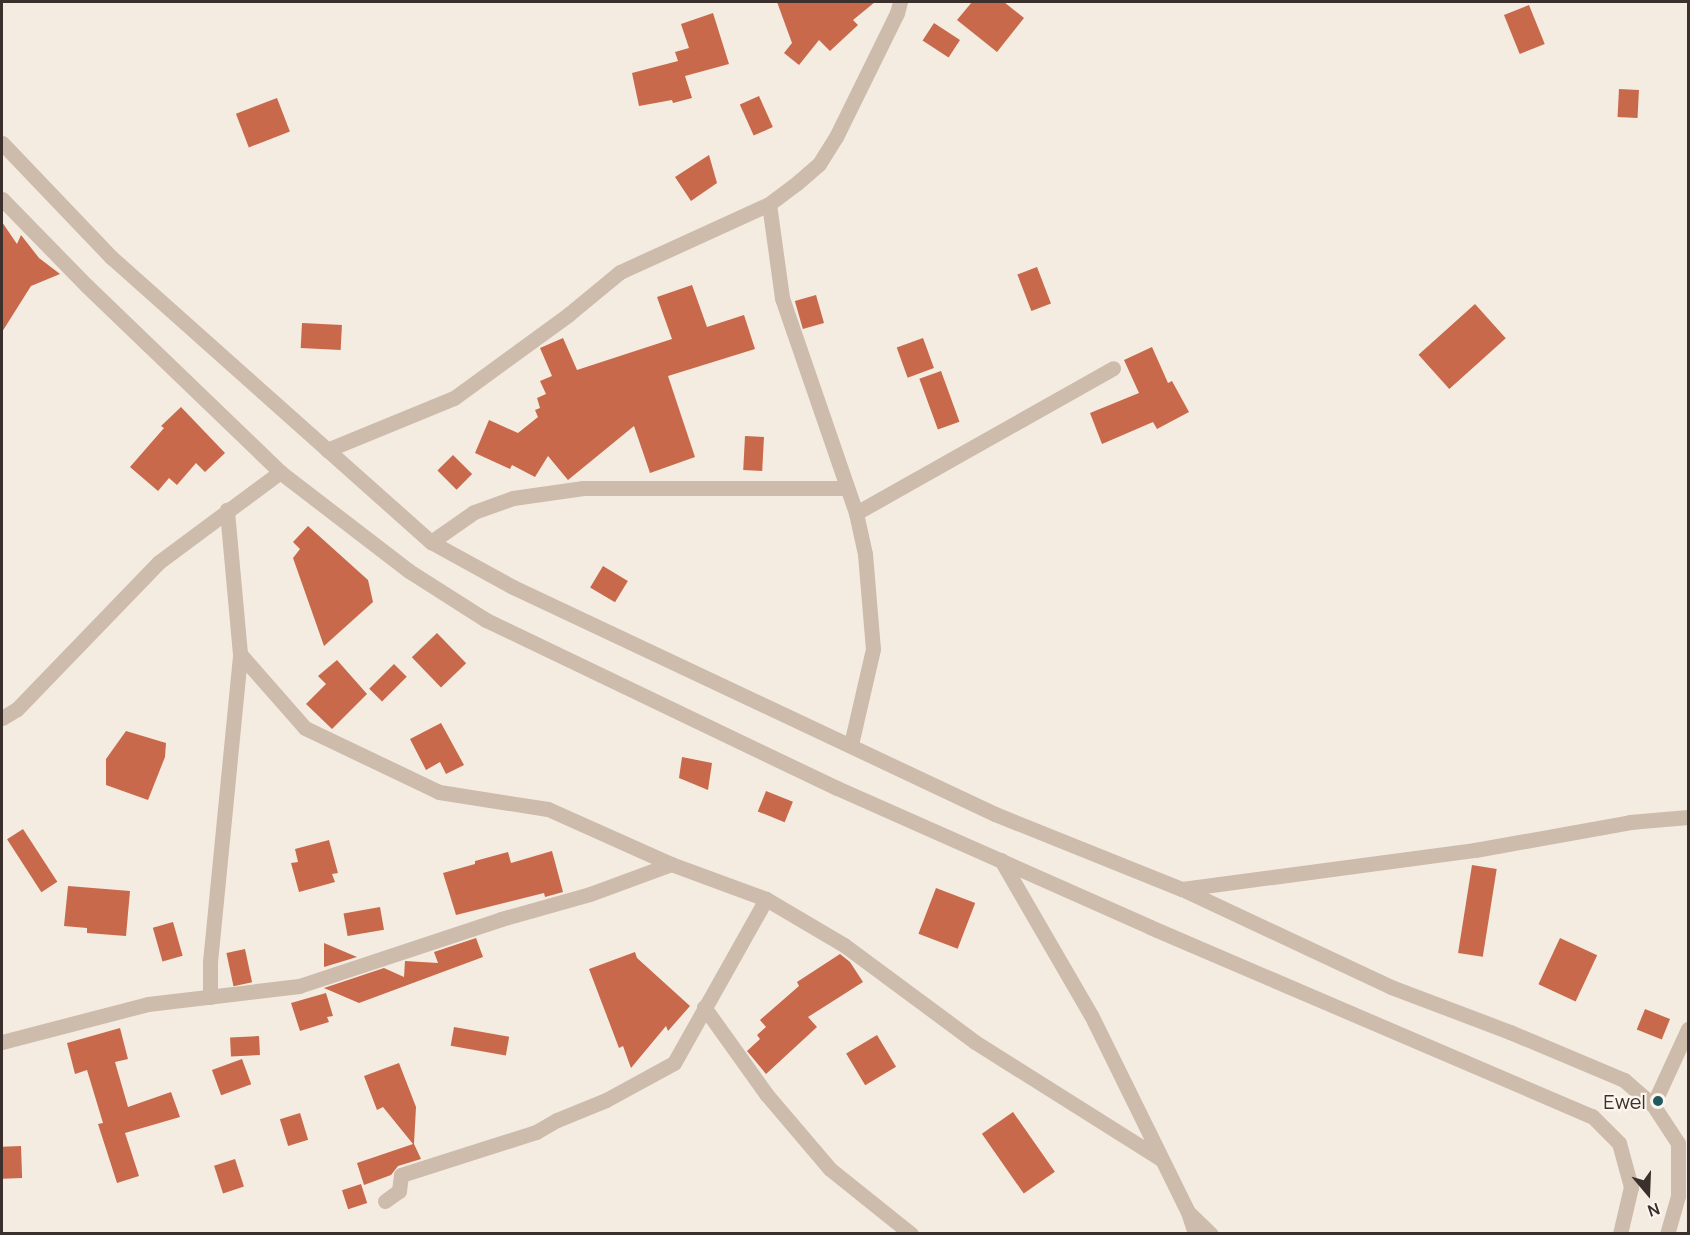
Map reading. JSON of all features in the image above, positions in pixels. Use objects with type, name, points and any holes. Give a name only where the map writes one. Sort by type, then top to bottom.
[{"type":"street","points":[[327,450],[454,398],[561,321],[620,272],[685,240],[769,204],[819,164],[841,127],[897,13],[900,2]]},
{"type":"street","points":[[2,143],[111,257],[431,542],[513,586],[995,814],[1182,889],[1391,987],[1510,1032],[1624,1080],[1653,1105],[1683,1146],[1678,1196],[1667,1233]]},
{"type":"street","points":[[2,199],[87,286],[280,472],[409,571],[486,620],[837,788],[1592,1116],[1619,1143],[1631,1187],[1620,1233]]},
{"type":"street","points":[[769,204],[782,298],[845,488],[856,513],[865,554],[873,649],[851,744]]},
{"type":"street","points":[[856,513],[1113,368]]},
{"type":"street","points":[[2,718],[17,709],[159,562],[280,472]]},
{"type":"street","points":[[431,542],[474,512],[513,498],[583,488],[845,488]]},
{"type":"street","points":[[210,997],[210,962],[240,654],[227,510]]},
{"type":"street","points":[[240,654],[305,728],[439,792],[548,809],[671,864],[766,899],[844,945],[975,1042],[1161,1159]]},
{"type":"street","points":[[1182,889],[1475,850],[1630,822],[1689,817]]},
{"type":"street","points":[[1000,860],[1090,1015],[1188,1212],[1195,1233]]},
{"type":"street","points":[[2,1042],[148,1004],[299,986],[501,918],[590,894],[671,864]]},
{"type":"street","points":[[385,1201],[399,1191],[401,1175],[536,1132],[557,1120],[606,1100],[674,1063],[766,899]]},
{"type":"street","points":[[704,1007],[767,1095],[830,1168],[911,1233]]},
{"type":"street","points":[[1653,1105],[1689,1029]]},
{"type":"street","points":[[1188,1212],[1211,1233]]},
{"type":"building","points":[[777,2],[875,2],[853,20],[858,25],[830,51],[819,40],[799,65],[784,53],[792,43]]},
{"type":"building","points":[[972,2],[1004,2],[1024,18],[997,52],[957,20]]},
{"type":"building","points":[[1529,5],[1545,44],[1520,54],[1504,15]]},
{"type":"building","points":[[713,13],[729,64],[685,76],[692,98],[673,103],[672,100],[639,106],[632,73],[678,61],[675,52],[689,48],[681,24]]},
{"type":"building","points":[[934,23],[960,40],[949,57],[923,41]]},
{"type":"building","points":[[1619,89],[1639,90],[1638,118],[1618,117]]},
{"type":"building","points":[[759,96],[773,127],[754,136],[740,105]]},
{"type":"building","points":[[277,98],[290,132],[249,147],[236,114]]},
{"type":"building","points":[[709,155],[717,183],[691,201],[675,177]]},
{"type":"building","points":[[2,222],[17,244],[21,235],[39,258],[60,274],[31,286],[2,332]]},
{"type":"building","points":[[1037,267],[1051,303],[1031,311],[1017,275]]},
{"type":"building","points":[[692,285],[707,327],[744,315],[755,349],[668,376],[695,457],[650,473],[634,426],[568,480],[548,456],[535,477],[512,465],[510,469],[475,453],[489,420],[518,433],[538,417],[535,410],[540,408],[537,398],[546,394],[540,381],[552,376],[540,348],[563,338],[577,370],[672,339],[657,297]]},
{"type":"building","points":[[816,295],[824,323],[803,329],[795,301]]},
{"type":"building","points":[[1475,304],[1506,338],[1449,389],[1419,355]]},
{"type":"building","points":[[302,323],[342,325],[341,350],[301,348]]},
{"type":"building","points":[[923,338],[934,368],[908,378],[897,348]]},
{"type":"building","points":[[1152,347],[1168,383],[1172,381],[1189,412],[1157,429],[1153,422],[1102,444],[1090,413],[1139,393],[1124,360]]},
{"type":"building","points":[[941,371],[959,422],[938,430],[919,379]]},
{"type":"building","points":[[181,407],[225,453],[205,472],[196,463],[177,485],[169,478],[158,491],[130,467],[164,428],[161,426]]},
{"type":"building","points":[[745,436],[764,437],[762,471],[743,470]]},
{"type":"building","points":[[453,455],[472,474],[457,490],[437,471]]},
{"type":"building","points":[[308,526],[368,580],[373,602],[324,646],[293,558],[300,549],[293,542]]},
{"type":"building","points":[[603,566],[628,581],[615,602],[590,587]]},
{"type":"building","points":[[437,633],[466,663],[441,688],[412,657]]},
{"type":"building","points":[[337,660],[367,694],[332,729],[306,704],[326,684],[318,676]]},
{"type":"building","points":[[394,664],[407,677],[382,701],[369,689]]},
{"type":"building","points":[[441,723],[464,765],[446,774],[440,762],[426,770],[410,739]]},
{"type":"building","points":[[126,731],[166,743],[165,757],[148,800],[106,785],[106,759]]},
{"type":"building","points":[[682,757],[712,763],[708,790],[679,778]]},
{"type":"building","points":[[766,791],[793,802],[785,822],[758,811]]},
{"type":"building","points":[[23,829],[57,882],[41,892],[7,839]]},
{"type":"building","points":[[329,840],[338,873],[332,874],[335,882],[299,892],[291,863],[298,862],[295,849]]},
{"type":"building","points":[[552,851],[563,892],[545,897],[544,893],[456,915],[443,873],[508,852],[511,863]]},
{"type":"building","points":[[1472,865],[1497,869],[1483,957],[1458,953]]},
{"type":"building","points":[[68,886],[130,891],[126,936],[87,933],[87,928],[64,926]]},
{"type":"building","points":[[936,888],[975,903],[958,949],[918,934]]},
{"type":"building","points":[[380,907],[384,930],[348,936],[344,913]]},
{"type":"building","points":[[173,922],[183,956],[162,961],[153,928]]},
{"type":"building","points":[[476,938],[483,957],[359,1003],[324,988],[384,968],[404,977],[405,961],[438,963],[434,952]]},
{"type":"building","points":[[1560,938],[1597,955],[1576,1002],[1538,984]]},
{"type":"building","points":[[324,943],[357,957],[324,967]]},
{"type":"building","points":[[245,949],[252,982],[233,986],[226,953]]},
{"type":"building","points":[[635,952],[637,958],[690,1006],[668,1031],[666,1026],[631,1068],[623,1046],[619,1048],[589,969]]},
{"type":"building","points":[[840,954],[850,962],[863,982],[808,1017],[817,1027],[766,1074],[747,1051],[760,1039],[757,1035],[766,1027],[760,1020],[799,986],[797,982]]},
{"type":"building","points":[[326,993],[333,1016],[327,1017],[329,1022],[300,1031],[291,1003]]},
{"type":"building","points":[[1645,1009],[1670,1019],[1662,1040],[1637,1029]]},
{"type":"building","points":[[454,1027],[509,1037],[506,1055],[451,1046]]},
{"type":"building","points":[[120,1028],[128,1059],[115,1062],[128,1107],[171,1092],[180,1117],[125,1133],[139,1176],[117,1183],[98,1124],[103,1123],[87,1070],[75,1074],[67,1043]]},
{"type":"building","points":[[877,1035],[896,1067],[865,1085],[846,1054]]},
{"type":"building","points":[[259,1036],[260,1055],[231,1056],[230,1038]]},
{"type":"building","points":[[242,1059],[251,1084],[221,1095],[212,1070]]},
{"type":"building","points":[[399,1063],[416,1107],[414,1144],[421,1159],[398,1166],[391,1175],[364,1185],[357,1163],[413,1144],[383,1107],[377,1110],[364,1076]]},
{"type":"building","points":[[1013,1112],[1055,1172],[1024,1194],[982,1134]]},
{"type":"building","points":[[300,1113],[308,1140],[288,1146],[280,1119]]},
{"type":"building","points":[[21,1146],[22,1178],[3,1179],[2,1147]]},
{"type":"building","points":[[235,1159],[244,1187],[223,1193],[214,1166]]},
{"type":"building","points":[[361,1184],[367,1203],[348,1209],[342,1190]]},
{"type":"place","name":"Ewel","points":[[1658,1101]]}]
